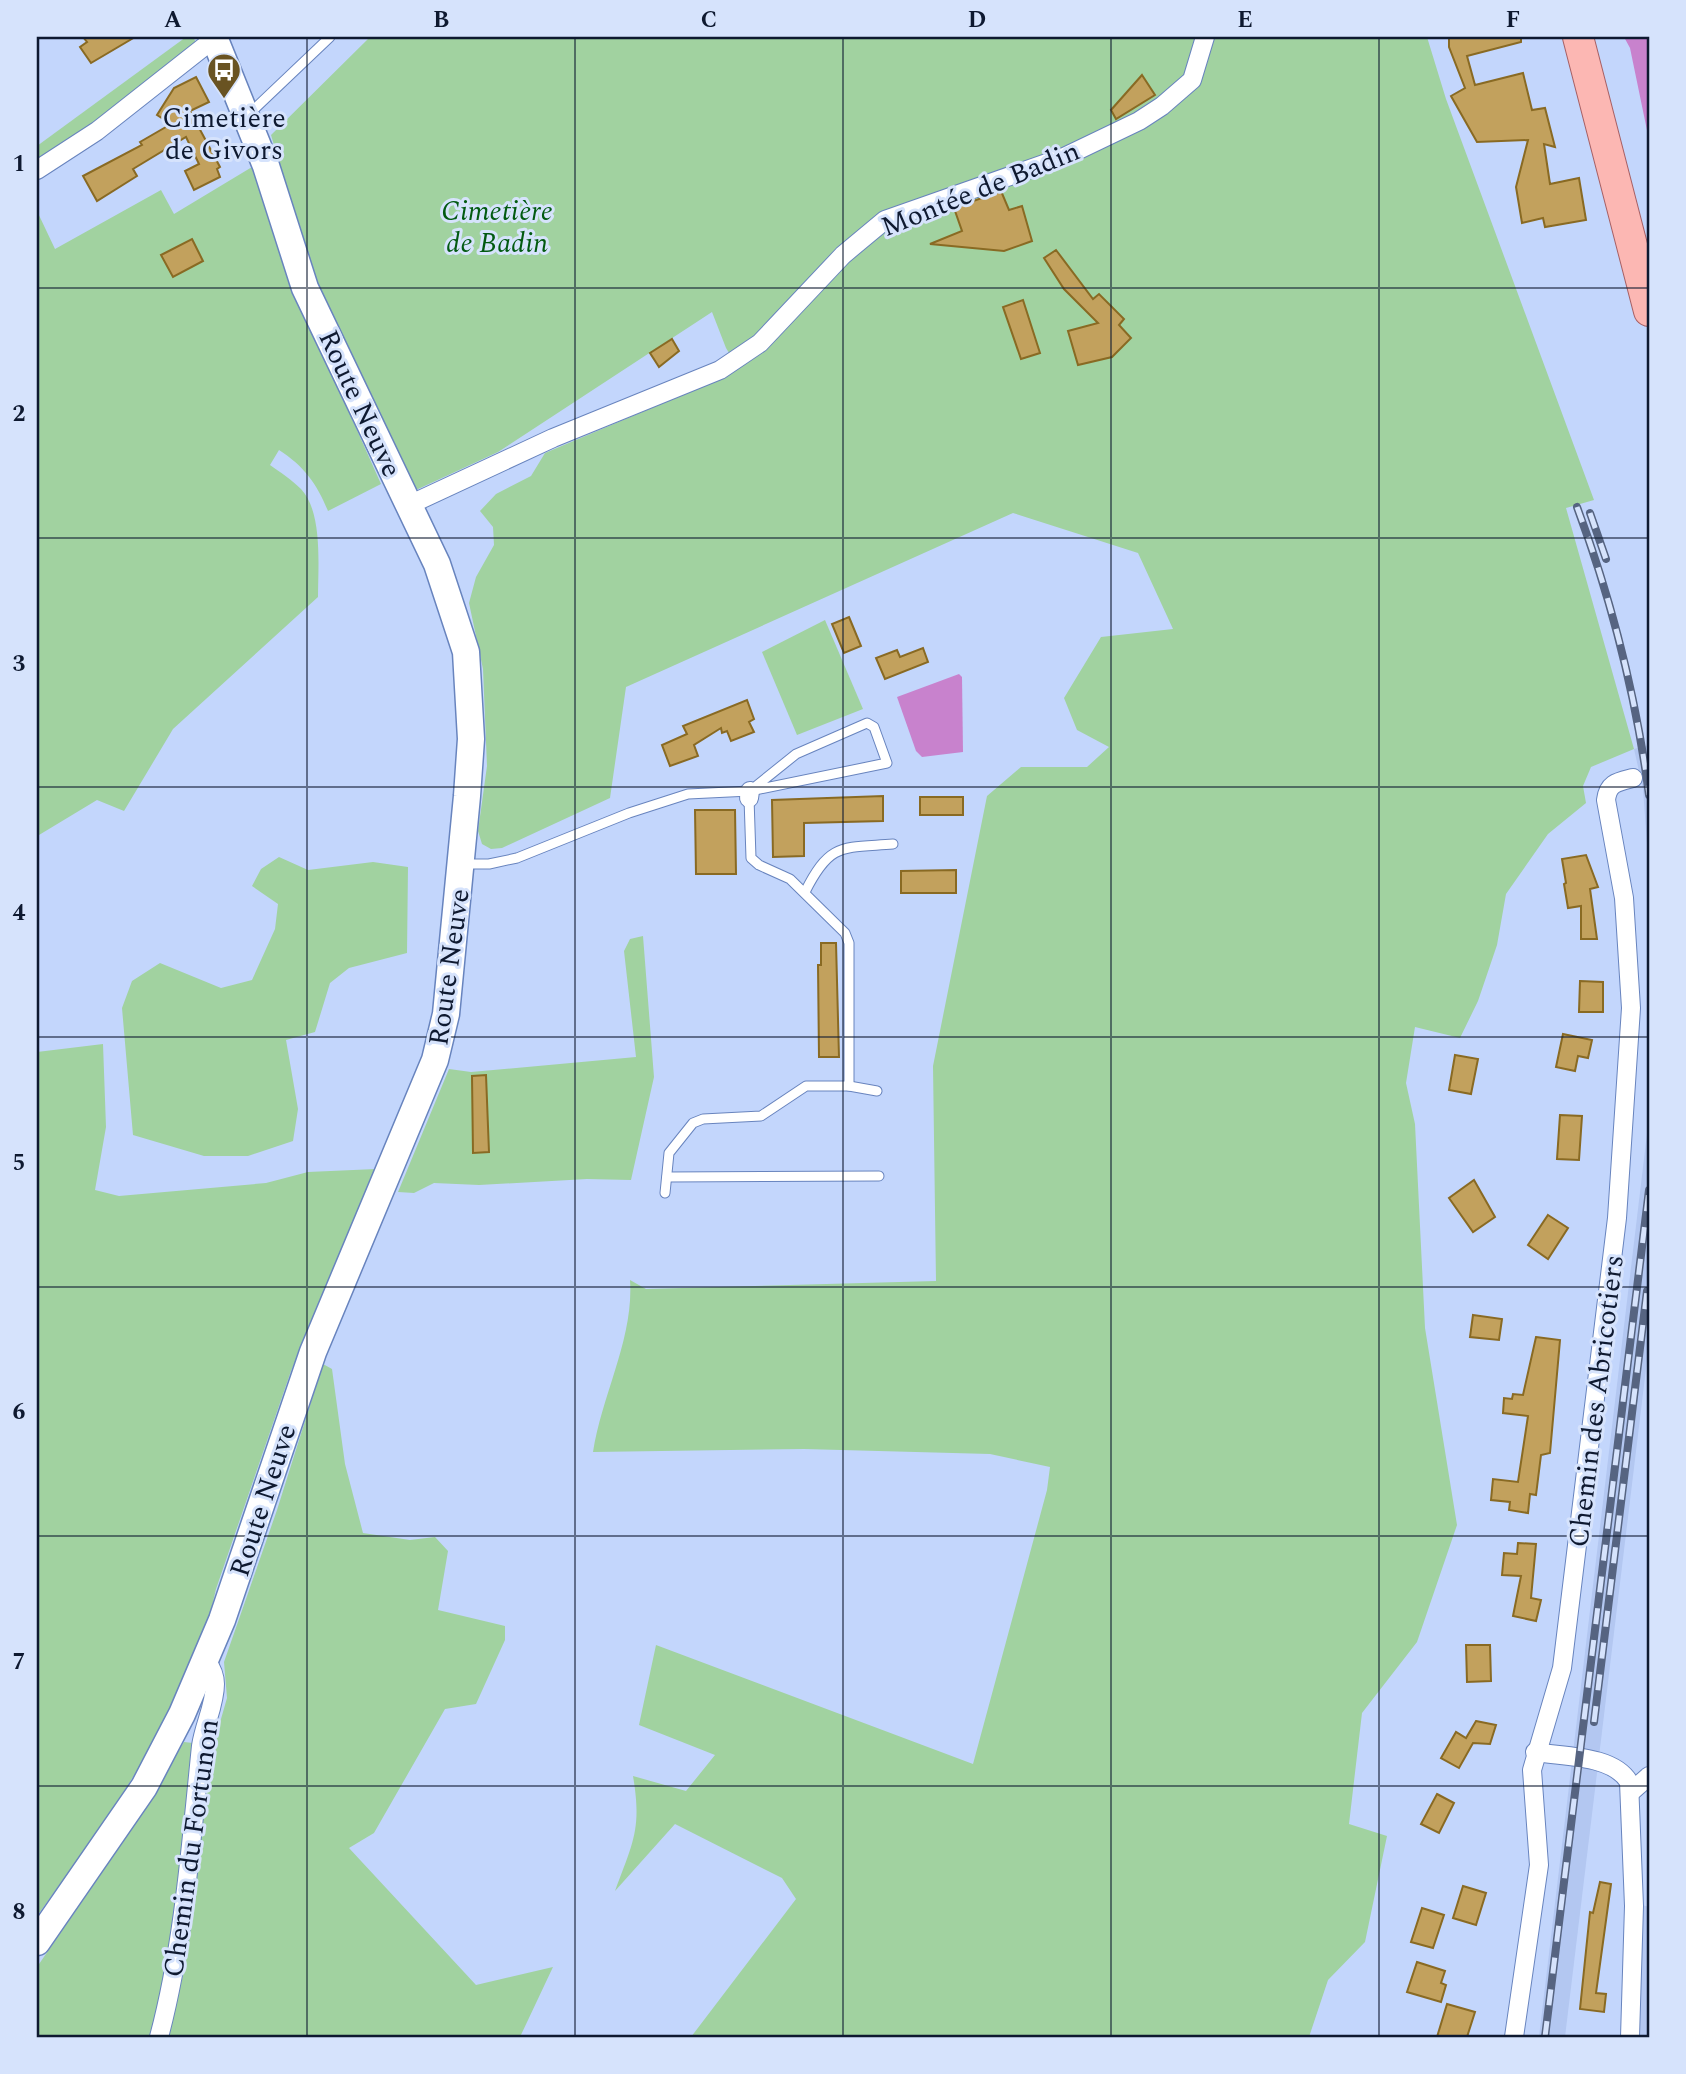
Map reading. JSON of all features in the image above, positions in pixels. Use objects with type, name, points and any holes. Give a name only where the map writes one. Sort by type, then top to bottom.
[{"type":"main road","points":[[1578,37],[1649,311]]},
{"type":"street","name":"Montée de Badin","points":[[409,505],[553,438],[720,370],[760,343],[843,255],[885,220],[1064,157],[1139,121],[1162,106],[1192,80],[1205,37]]},
{"type":"street","name":"Route Neuve","points":[[37,1942],[94,1864],[144,1787],[183,1714],[206,1660],[313,1352],[436,1060],[446,1014],[461,864],[471,739],[466,652],[450,600],[409,505],[305,288],[281,210],[215,38]]},
{"type":"street","points":[[37,170],[97,131],[215,38]]},
{"type":"street","name":"Chemin des Abricotiers","points":[[1514,2037],[1539,1865],[1532,1781],[1535,1752],[1564,1655],[1617,1218],[1630,1008],[1624,898],[1606,800],[1607,789],[1613,783],[1633,778]]},
{"type":"street","name":"Chemin du Fortunon","points":[[159,2037],[168,2003],[183,1904],[203,1731],[214,1697],[215,1682],[206,1660]]},
{"type":"street","points":[[1535,1752],[1610,1764],[1626,1776],[1632,1791],[1634,1906],[1630,2037]]},
{"type":"street","points":[[1632,1791],[1649,1776]]},
{"type":"lane","points":[[246,117],[330,37]]},
{"type":"lane","points":[[461,864],[500,863],[629,813],[688,794],[750,795],[887,763],[874,727],[867,723],[796,754],[750,795],[751,858],[759,865],[790,879],[805,892],[845,933],[849,943],[849,1086]]},
{"type":"lane","points":[[805,892],[818,867],[840,848],[893,844]]},
{"type":"lane","points":[[665,1193],[669,1153],[693,1123],[703,1119],[761,1116],[806,1086],[849,1086],[877,1091]]},
{"type":"lane","points":[[667,1177],[879,1176]]},
{"type":"shaded area","points":[[1624,37],[1649,37],[1649,140],[1630,48]]},
{"type":"shaded area","points":[[959,674],[962,677],[963,752],[922,757],[916,751],[897,697]]},
{"type":"shaded area","points":[[1649,745],[1649,871],[1643,789],[1634,749]]},
{"type":"shaded area","points":[[1649,1117],[1649,1344],[1565,2037],[1539,2037]]},
{"type":"shaded area","points":[[1642,1905],[1649,1907],[1649,2037],[1633,2037]]},
{"type":"green space","points":[[186,37],[193,37],[197,44],[87,130],[37,163],[37,146]]},
{"type":"green space","name":"Cimetière de Badin","points":[[370,37],[1427,37],[1446,99],[1594,500],[1566,508],[1634,749],[1591,767],[1583,786],[1586,803],[1548,834],[1506,894],[1497,945],[1478,1001],[1460,1038],[1415,1027],[1406,1083],[1415,1124],[1425,1328],[1457,1525],[1417,1642],[1362,1713],[1349,1824],[1387,1836],[1365,1942],[1328,1980],[1309,2037],[691,2037],[796,1899],[782,1878],[675,1824],[615,1891],[627,1860],[636,1823],[633,1776],[686,1791],[715,1755],[639,1725],[656,1645],[973,1764],[1047,1490],[1050,1467],[990,1454],[804,1449],[593,1452],[627,1323],[630,1280],[646,1289],[936,1281],[933,1066],[987,796],[1021,767],[1087,767],[1109,747],[1077,730],[1064,698],[1101,637],[1173,629],[1138,553],[1013,513],[626,687],[610,798],[502,848],[491,849],[482,844],[478,831],[487,766],[483,669],[469,603],[476,577],[494,545],[493,527],[480,511],[496,494],[531,476],[545,453],[699,388],[737,366],[726,348],[712,312],[498,452],[416,490],[316,286],[271,135]]},
{"type":"green space","points":[[252,167],[300,302],[381,484],[328,511],[309,476],[279,450],[270,465],[301,489],[313,511],[318,540],[318,597],[173,729],[124,811],[97,800],[39,835],[37,871],[37,211],[55,249],[161,190],[174,214]]},
{"type":"green space","points":[[825,620],[863,709],[797,735],[762,652]]},
{"type":"green space","points":[[279,857],[308,870],[373,862],[408,867],[407,953],[349,968],[330,983],[315,1032],[286,1040],[298,1109],[293,1141],[248,1156],[204,1156],[133,1135],[122,1008],[132,981],[160,963],[221,988],[252,980],[275,929],[278,904],[252,886],[261,869]]},
{"type":"green space","points":[[643,936],[654,1077],[631,1180],[587,1179],[479,1185],[434,1183],[414,1193],[398,1192],[449,1069],[471,1072],[636,1057],[624,951],[630,939]]},
{"type":"green space","points":[[103,1044],[106,1127],[95,1190],[119,1196],[266,1183],[308,1172],[376,1169],[291,1371],[216,1589],[202,1648],[166,1724],[108,1817],[37,1916],[37,1052]]},
{"type":"green space","points":[[323,1364],[332,1369],[345,1464],[363,1533],[410,1540],[435,1537],[448,1551],[438,1610],[505,1626],[505,1640],[476,1704],[445,1709],[374,1833],[349,1848],[476,1985],[553,1967],[520,2037],[167,2037],[185,1968],[212,1731],[221,1719],[227,1698],[224,1662],[277,1510]]},
{"type":"green space","points":[[184,1742],[193,1743],[192,1774],[166,1967],[150,2037],[37,2037],[37,1967],[123,1842]]},
{"type":"building","points":[[83,37],[135,37],[91,63],[80,47],[87,42]]},
{"type":"building","points":[[1449,37],[1521,37],[1521,42],[1467,56],[1475,85],[1523,73],[1532,110],[1545,108],[1555,147],[1544,144],[1550,184],[1579,178],[1586,220],[1545,227],[1543,218],[1522,223],[1516,187],[1528,140],[1477,142],[1451,96],[1465,88],[1449,47]]},
{"type":"building","points":[[1142,75],[1155,95],[1116,119],[1111,110]]},
{"type":"building","points":[[196,77],[209,102],[190,111],[220,167],[217,169],[220,177],[194,190],[185,171],[199,164],[186,137],[133,169],[137,176],[97,201],[83,176],[142,145],[140,142],[171,124],[157,115],[174,88]]},
{"type":"building","points":[[1001,191],[1009,210],[1022,206],[1032,241],[1004,251],[930,244],[962,231],[954,208]]},
{"type":"building","points":[[192,239],[203,261],[173,277],[161,255]]},
{"type":"building","points":[[1056,250],[1093,299],[1099,294],[1124,319],[1119,325],[1131,338],[1112,357],[1078,365],[1068,331],[1098,323],[1064,289],[1044,258]]},
{"type":"building","points":[[1023,300],[1040,353],[1021,359],[1003,307]]},
{"type":"building","points":[[672,339],[679,351],[659,367],[650,353]]},
{"type":"building","points":[[849,617],[861,646],[844,653],[832,624]]},
{"type":"building","points":[[923,648],[928,662],[885,679],[876,658],[897,650],[900,657]]},
{"type":"building","points":[[747,700],[754,719],[749,722],[754,732],[731,741],[727,731],[722,733],[721,728],[694,745],[698,756],[670,766],[662,745],[687,734],[683,726]]},
{"type":"building","points":[[883,796],[883,821],[804,823],[804,856],[773,857],[772,800]]},
{"type":"building","points":[[920,797],[963,797],[963,815],[920,815]]},
{"type":"building","points":[[695,810],[735,810],[736,874],[696,874]]},
{"type":"building","points":[[1586,855],[1598,887],[1590,889],[1597,939],[1581,939],[1581,906],[1568,908],[1564,884],[1562,859]]},
{"type":"building","points":[[956,870],[956,893],[901,893],[901,871]]},
{"type":"building","points":[[821,943],[836,943],[839,1057],[819,1057],[818,965],[821,965]]},
{"type":"building","points":[[1580,981],[1603,982],[1603,1012],[1579,1012]]},
{"type":"building","points":[[1563,1034],[1592,1040],[1588,1058],[1578,1056],[1575,1071],[1556,1067]]},
{"type":"building","points":[[1455,1055],[1478,1059],[1471,1094],[1449,1090]]},
{"type":"building","points":[[486,1075],[489,1152],[473,1153],[472,1076]]},
{"type":"building","points":[[1560,1115],[1582,1116],[1579,1160],[1557,1159]]},
{"type":"building","points":[[1474,1180],[1495,1217],[1473,1232],[1449,1198]]},
{"type":"building","points":[[1548,1215],[1568,1228],[1548,1259],[1528,1245]]},
{"type":"building","points":[[1473,1315],[1502,1319],[1499,1340],[1470,1337]]},
{"type":"building","points":[[1536,1337],[1560,1340],[1550,1453],[1541,1455],[1536,1495],[1530,1494],[1528,1513],[1509,1510],[1510,1502],[1491,1500],[1493,1479],[1518,1482],[1528,1416],[1503,1413],[1504,1398],[1512,1399],[1513,1394],[1523,1395]]},
{"type":"building","points":[[1518,1543],[1536,1544],[1531,1598],[1541,1600],[1536,1621],[1513,1616],[1521,1576],[1502,1575],[1504,1553],[1517,1554]]},
{"type":"building","points":[[1466,1645],[1490,1645],[1491,1681],[1467,1682]]},
{"type":"building","points":[[1476,1721],[1496,1725],[1490,1744],[1473,1743],[1459,1768],[1441,1758],[1456,1732],[1466,1738]]},
{"type":"building","points":[[1437,1794],[1454,1803],[1439,1833],[1421,1824]]},
{"type":"building","points":[[1600,1882],[1611,1884],[1596,1993],[1606,1994],[1604,2012],[1580,2009],[1590,1912],[1593,1913]]},
{"type":"building","points":[[1463,1886],[1486,1893],[1476,1925],[1453,1918]]},
{"type":"building","points":[[1422,1908],[1444,1915],[1433,1948],[1411,1942]]},
{"type":"building","points":[[1417,1962],[1445,1971],[1441,1983],[1446,1985],[1441,2002],[1407,1992]]},
{"type":"building","points":[[1447,2004],[1475,2012],[1467,2037],[1437,2037]]},
{"type":"railway","points":[[1577,507],[1621,649],[1637,721],[1649,795]]},
{"type":"railway","points":[[1590,513],[1606,559]]},
{"type":"railway","points":[[1545,2037],[1649,1190]]},
{"type":"railway","points":[[1594,1722],[1647,1291]]},
{"type":"place","name":"Cimetière de Givors","points":[[224,100]]}]
